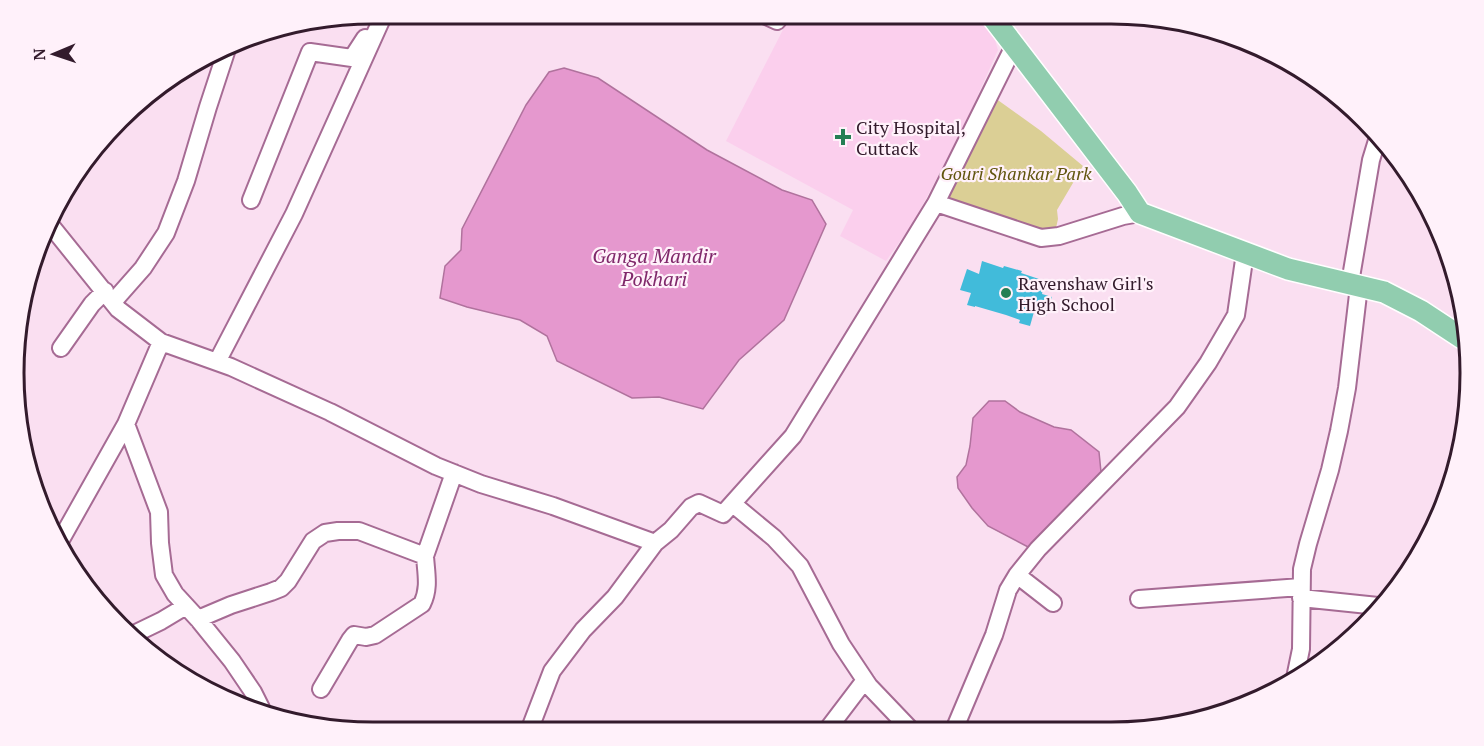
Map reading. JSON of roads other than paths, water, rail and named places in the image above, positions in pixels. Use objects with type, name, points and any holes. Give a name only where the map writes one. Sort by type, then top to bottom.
[{"type":"main road","points":[[1003,24],[1014,46],[1140,213],[1288,268],[1384,292],[1412,306],[1458,335]]},
{"type":"street","points":[[251,200],[309,52],[352,58],[374,24]]},
{"type":"street","points":[[217,362],[294,214],[380,24]]},
{"type":"street","points":[[532,722],[552,671],[583,630],[615,597],[655,543],[671,530],[691,507],[699,503],[723,514],[793,436],[936,203],[1014,46]]},
{"type":"street","points":[[61,348],[92,304],[109,296],[143,268],[166,233],[186,181],[224,58]]},
{"type":"street","points":[[1298,668],[1301,649],[1302,569],[1330,470],[1347,387],[1355,284],[1371,160],[1375,146]]},
{"type":"street","points":[[936,203],[1041,238],[1059,236],[1140,213]]},
{"type":"street","points":[[55,230],[118,309],[161,342],[231,367],[330,412],[436,466],[481,484],[553,506],[655,543]]},
{"type":"street","points":[[957,722],[994,635],[1008,590],[1017,575],[1038,549],[1177,406],[1208,363],[1236,315],[1245,253]]},
{"type":"street","points":[[64,534],[126,424],[161,342]]},
{"type":"street","points":[[126,424],[159,513],[164,575],[175,594],[232,661],[258,702]]},
{"type":"street","points":[[321,689],[354,635],[366,637],[375,635],[422,604],[428,581],[425,556],[454,473]]},
{"type":"street","points":[[732,504],[774,538],[800,566],[842,644],[865,680],[903,722]]},
{"type":"street","points":[[198,619],[281,588],[313,542],[325,533],[359,531],[425,556]]},
{"type":"street","points":[[1017,575],[1053,603]]},
{"type":"street","points":[[1139,599],[1301,592],[1371,605]]},
{"type":"street","points":[[139,632],[186,606]]},
{"type":"street","points":[[833,722],[865,680]]},
{"type":"water","name":"Ganga Mandir Pokhari","points":[[564,68],[598,78],[707,150],[782,190],[812,200],[826,224],[784,320],[739,360],[703,409],[659,397],[632,398],[557,361],[547,336],[520,320],[440,298],[445,266],[461,250],[462,229],[526,105],[549,72]]},
{"type":"water","points":[[989,401],[1005,401],[1020,412],[1054,427],[1071,430],[1099,452],[1101,472],[1030,548],[988,526],[958,488],[957,477],[966,465],[973,418]]},
{"type":"place","name":"City Hospital, Cuttack","points":[[843,137]]},
{"type":"place","name":"Ravenshaw Girl's High School","points":[[1006,293]]},
{"type":"park label","name":"Gouri Shankar Park","points":[[1016,173]]}]
